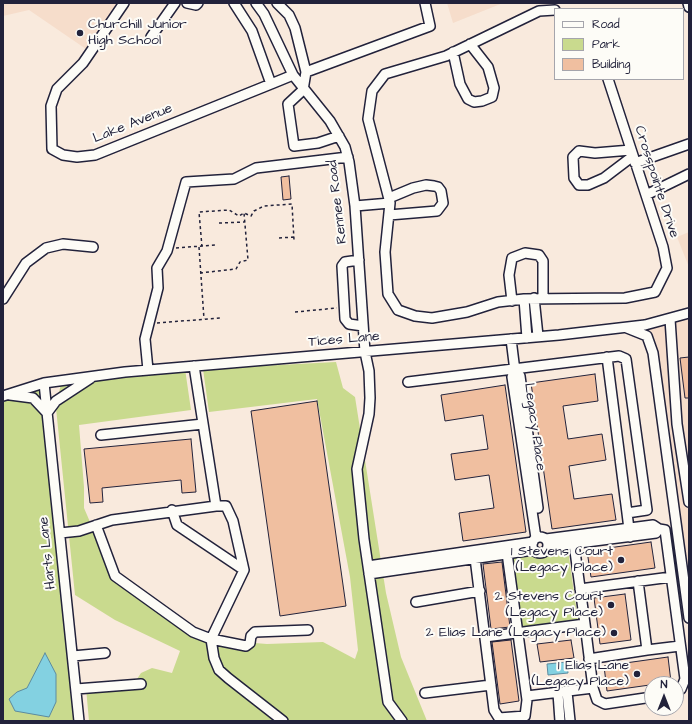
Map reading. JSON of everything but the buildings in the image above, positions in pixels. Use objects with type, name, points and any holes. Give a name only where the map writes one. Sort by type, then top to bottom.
[{"type":"street","name":"Lake Avenue","points":[[124,3],[83,64],[57,89],[51,106],[52,149],[63,155],[95,155],[292,75]]},
{"type":"street","points":[[151,37],[175,3]]},
{"type":"street","points":[[187,3],[196,5],[198,3]]},
{"type":"street","points":[[234,3],[252,31],[271,84]]},
{"type":"street","name":"Rennee Road","points":[[256,3],[264,14],[292,75],[303,90],[319,106],[339,136],[348,157],[355,206],[365,352],[369,371],[370,406],[357,468],[369,570],[388,702],[402,721]]},
{"type":"street","points":[[277,3],[289,15],[295,28],[306,72],[303,90],[288,104],[294,146],[318,142],[339,136]]},
{"type":"street","points":[[306,72],[430,26],[425,3]]},
{"type":"street","points":[[688,3],[689,7]]},
{"type":"street","name":"Crosspointe Drive","points":[[554,10],[539,11],[453,52],[385,74],[372,91],[368,119],[389,200],[385,252],[388,294],[398,310],[415,316],[432,318],[467,312],[498,302],[524,299],[625,298],[655,292],[667,268],[663,247],[608,80]]},
{"type":"street","points":[[453,52],[460,84],[468,99],[474,102],[492,97],[494,88],[488,67],[470,44]]},
{"type":"street","points":[[633,156],[604,178],[588,185],[579,185],[574,178],[573,157],[579,151],[633,156],[689,144]]},
{"type":"street","points":[[148,370],[145,339],[149,318],[158,288],[157,268],[168,247],[186,182],[234,179],[256,168],[348,157]]},
{"type":"street","points":[[646,195],[689,174]]},
{"type":"street","points":[[355,206],[389,200],[413,188],[426,185],[438,187],[441,191],[443,203],[437,212],[389,215]]},
{"type":"street","points":[[3,298],[26,263],[46,248],[63,244],[93,247]]},
{"type":"street","points":[[512,301],[509,275],[512,258],[525,253],[539,255],[543,261],[539,299],[538,336]]},
{"type":"street","points":[[358,260],[342,264],[345,319],[347,323],[363,326]]},
{"type":"street","points":[[524,299],[527,338]]},
{"type":"street","name":"Tices Lane","points":[[5,396],[44,383],[96,375],[627,328],[670,319],[689,313]]},
{"type":"street","points":[[670,319],[678,424],[689,502]]},
{"type":"street","points":[[627,328],[647,336],[653,353],[689,618]]},
{"type":"street","name":"Legacy Place","points":[[511,339],[515,370],[520,376],[540,542]]},
{"type":"street","points":[[408,382],[515,370],[607,357],[619,356],[626,359],[647,510],[627,513]]},
{"type":"street","points":[[607,357],[630,532]]},
{"type":"street","points":[[194,366],[216,506]]},
{"type":"street","points":[[5,396],[34,398],[47,413],[56,401],[96,375]]},
{"type":"street","name":"Harts Lane","points":[[44,383],[79,721]]},
{"type":"street","points":[[101,435],[203,424]]},
{"type":"street","points":[[60,533],[79,531],[112,520],[172,510],[226,506],[234,521],[244,570],[211,639],[214,658],[219,670],[283,721]]},
{"type":"street","points":[[172,510],[177,525],[244,570]]},
{"type":"street","points":[[96,526],[115,576],[193,632],[211,639],[246,646],[250,643],[250,636],[255,632],[308,630]]},
{"type":"street","points":[[369,570],[463,556],[540,542],[630,532],[656,533],[659,529],[665,530],[685,680],[684,682]]},
{"type":"street","points":[[463,556],[475,558],[506,554],[540,542],[574,544],[630,532]]},
{"type":"street","points":[[574,544],[593,688],[597,700],[605,704],[644,698]]},
{"type":"street","points":[[475,558],[494,710],[499,718],[525,716],[527,696],[506,554]]},
{"type":"street","points":[[580,589],[671,577]]},
{"type":"street","points":[[638,581],[647,650]]},
{"type":"street","points":[[416,602],[480,591]]},
{"type":"street","points":[[485,637],[585,624]]},
{"type":"street","points":[[589,659],[680,646]]},
{"type":"street","points":[[73,656],[105,653]]},
{"type":"street","points":[[76,689],[141,684]]},
{"type":"street","points":[[425,693],[491,685]]},
{"type":"street","points":[[527,696],[593,688]]},
{"type":"street","points":[[560,721],[562,692]]},
{"type":"street","points":[[562,692],[570,721]]},
{"type":"path","points":[[244,213],[251,216],[254,211],[264,206],[292,204],[294,238],[279,238]]},
{"type":"path","points":[[202,247],[199,212],[229,210],[239,216],[244,213]]},
{"type":"path","points":[[200,272],[236,269],[240,262],[248,260],[244,213]]},
{"type":"path","points":[[220,224],[245,222]]},
{"type":"path","points":[[168,247],[182,248],[215,245]]},
{"type":"path","points":[[199,247],[204,320]]},
{"type":"path","points":[[295,312],[345,307]]},
{"type":"path","points":[[149,318],[153,322],[159,324],[220,318]]},
{"type":"shaded area","name":"Churchill Junior High School","points":[[3,3],[118,3],[86,49],[29,10],[3,16]]},
{"type":"shaded area","points":[[447,3],[503,3],[453,23]]},
{"type":"shaded area","points":[[689,232],[689,267],[677,237]]},
{"type":"shaded area","points":[[689,313],[689,618],[645,325]]},
{"type":"green space","points":[[336,362],[343,388],[355,397],[386,593],[401,657],[427,721],[89,721],[86,688],[131,688],[141,673],[152,668],[172,673],[180,651],[115,620],[75,595],[56,408],[61,383],[185,369],[191,410],[79,425],[84,487],[84,508],[115,580],[194,634],[242,642],[267,644],[323,642],[355,659],[358,650],[350,577],[317,399],[209,412],[203,369]]},
{"type":"green space","points":[[44,383],[79,721],[3,721],[3,396]]},
{"type":"green space","points":[[568,550],[578,621],[522,629],[512,558]]},
{"type":"water","points":[[45,653],[56,674],[56,702],[49,717],[15,711],[9,699],[17,692],[27,688]]},
{"type":"water","points":[[567,662],[568,673],[548,675],[547,664]]},
{"type":"place","name":"Churchill Junior High School","points":[[80,33]]},
{"type":"place","name":"1 Stevens Court (Legacy Place)","points":[[621,560]]},
{"type":"place","name":"2 Stevens Court (Legacy Place)","points":[[611,605]]},
{"type":"place","name":"2 Elias Lane (Legacy Place)","points":[[614,633]]},
{"type":"place","name":"1 Elias Lane (Legacy Place)","points":[[637,674]]}]
